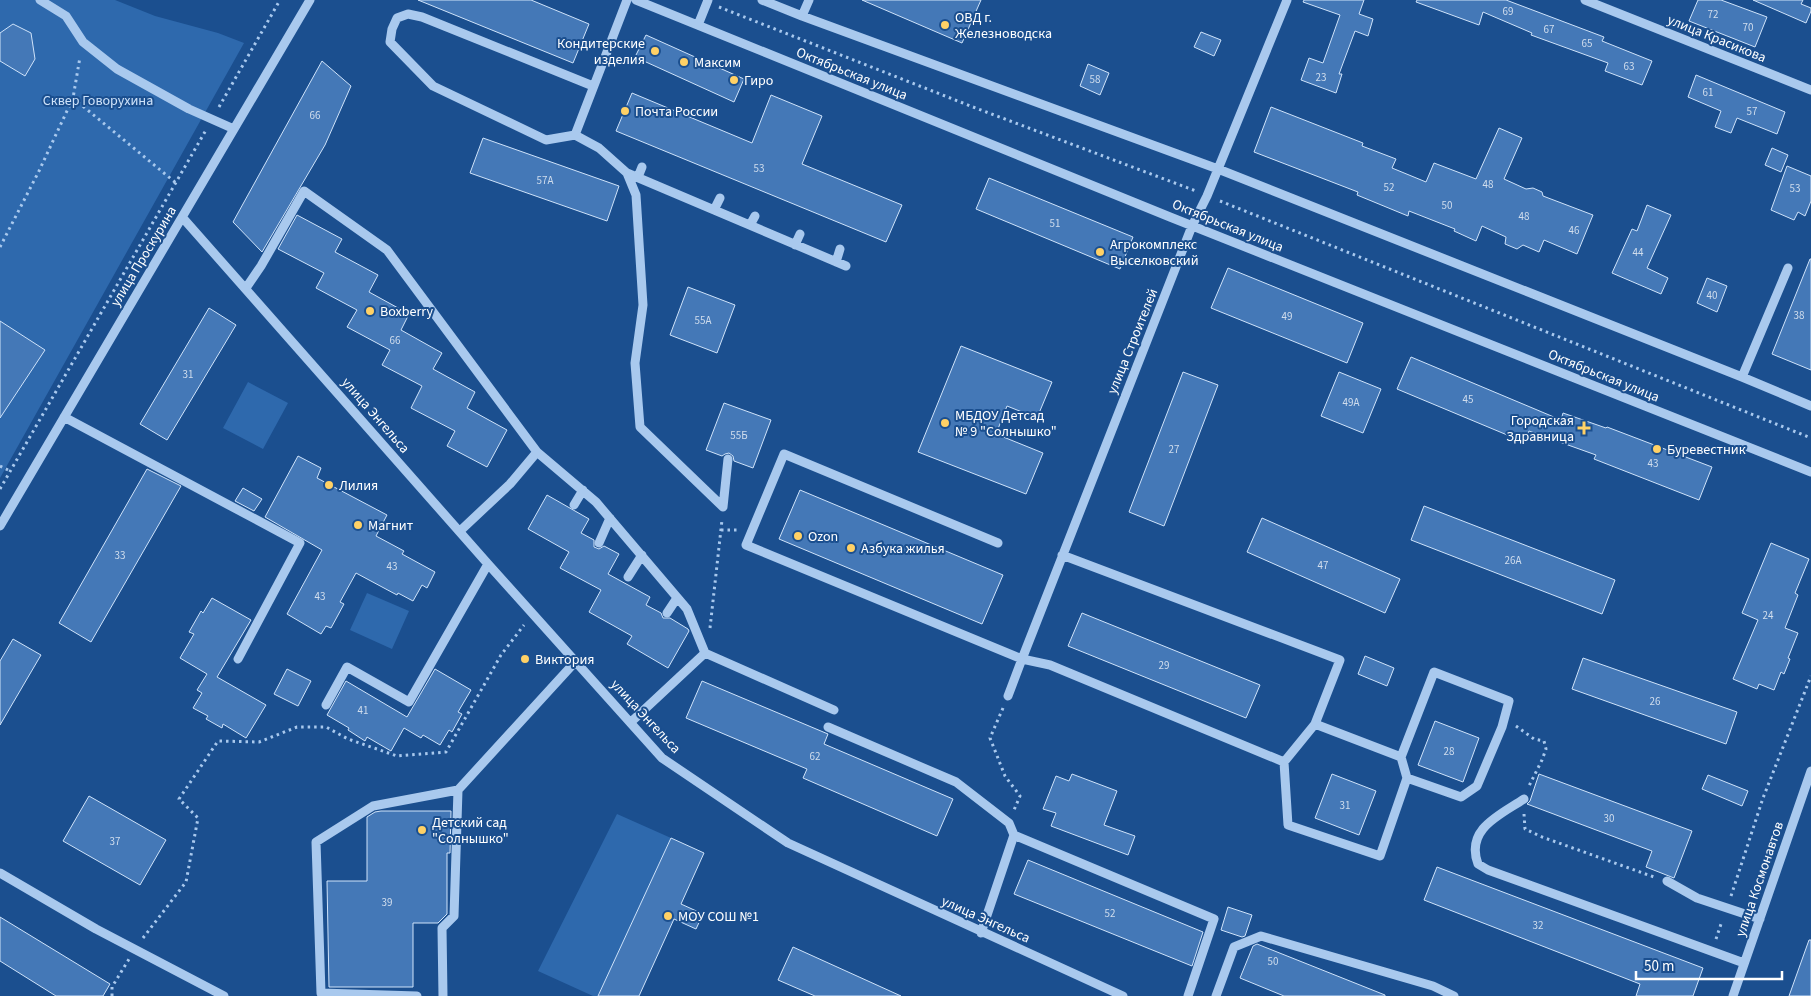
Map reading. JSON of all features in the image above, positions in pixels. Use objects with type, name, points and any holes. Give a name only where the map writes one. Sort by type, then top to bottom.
[{"type":"street","points":[[40,0],[66,16],[83,42],[117,69],[189,109],[234,129]]},
{"type":"street","name":"улица Проскурина","points":[[0,526],[310,0]]},
{"type":"street","points":[[575,135],[627,0]]},
{"type":"street","name":"Октябрьская улица","points":[[636,0],[1192,226],[1811,472]]},
{"type":"street","points":[[762,0],[1218,169],[1811,406]]},
{"type":"street","points":[[802,16],[809,0]]},
{"type":"street","name":"улица Строителей","points":[[1008,696],[1192,226],[1207,196],[1288,0]]},
{"type":"street","name":"улица Красикова","points":[[1585,0],[1811,90]]},
{"type":"street","points":[[698,25],[708,1]]},
{"type":"street","points":[[593,86],[422,17],[408,14],[397,18],[392,29],[390,42],[433,86],[546,140],[575,135],[600,148],[627,173],[676,189],[714,210],[846,266]]},
{"type":"street","points":[[638,177],[642,167]]},
{"type":"street","points":[[627,173],[636,194],[643,305],[635,363],[640,427],[723,507]]},
{"type":"street","points":[[246,288],[261,266],[304,191],[387,250],[537,452],[596,502],[687,609],[705,653],[834,710]]},
{"type":"street","points":[[714,210],[720,198]]},
{"type":"street","points":[[750,225],[755,216]]},
{"type":"street","name":"улица Энгельса","points":[[182,217],[662,758],[788,843],[1123,996]]},
{"type":"street","points":[[795,245],[800,234]]},
{"type":"street","points":[[836,262],[840,249]]},
{"type":"street","points":[[1742,377],[1788,268]]},
{"type":"street","points":[[64,418],[300,543],[238,659]]},
{"type":"street","points":[[460,531],[510,484],[537,452]]},
{"type":"street","points":[[998,543],[784,454],[746,545],[1022,659],[1050,665],[1284,762]]},
{"type":"street","points":[[723,507],[728,459]]},
{"type":"street","points":[[574,505],[583,490]]},
{"type":"street","points":[[599,543],[610,518]]},
{"type":"street","points":[[628,577],[642,555]]},
{"type":"street","points":[[1062,555],[1340,660],[1315,724],[1284,762],[1288,825],[1380,856],[1407,778],[1401,757],[1434,672],[1509,701],[1502,727],[1477,786],[1461,796],[1407,778]]},
{"type":"street","points":[[326,705],[347,667],[409,702],[488,564]]},
{"type":"street","points":[[668,613],[677,598]]},
{"type":"street","points":[[631,722],[705,653]]},
{"type":"street","points":[[417,996],[321,993],[316,842],[373,806],[458,790],[576,661]]},
{"type":"street","points":[[1315,724],[1401,757]]},
{"type":"street","points":[[828,727],[956,782],[1009,823],[1014,834],[1214,919],[1188,996]]},
{"type":"street","name":"улица Космонавтов","points":[[1733,996],[1811,771]]},
{"type":"street","points":[[443,996],[442,928],[454,916],[458,790]]},
{"type":"street","points":[[1524,799],[1485,824],[1477,837],[1475,855],[1478,864],[1488,870],[1744,963]]},
{"type":"street","points":[[981,932],[1014,834]]},
{"type":"street","points":[[0,873],[135,949],[224,996]]},
{"type":"street","points":[[1667,881],[1697,898],[1760,918]]},
{"type":"street","points":[[1216,996],[1234,947],[1261,936],[1433,986],[1454,996]]},
{"type":"path","points":[[0,490],[280,0]]},
{"type":"path","points":[[708,1],[973,107],[1207,196],[1811,438]]},
{"type":"path","points":[[0,247],[73,98],[83,42]]},
{"type":"path","points":[[73,98],[176,183]]},
{"type":"path","points":[[0,466],[10,471]]},
{"type":"path","points":[[710,628],[723,507]]},
{"type":"path","points":[[112,996],[112,987],[135,949],[186,882],[198,818],[179,799],[218,741],[259,742],[297,727],[326,727],[348,739],[397,756],[446,752],[501,655],[525,623],[531,611]]},
{"type":"path","points":[[1714,943],[1763,798],[1811,676]]},
{"type":"path","points":[[1008,696],[990,738],[1005,776],[1020,796]]},
{"type":"path","points":[[1505,715],[1522,731],[1534,739],[1544,741],[1546,749],[1524,799],[1525,829],[1542,837],[1667,881]]},
{"type":"green space","name":"Сквер Говорухина","points":[[0,0],[115,0],[155,16],[218,33],[244,43],[0,478]]},
{"type":"green space","points":[[248,382],[288,403],[263,449],[223,428]]},
{"type":"green space","points":[[367,593],[409,611],[392,649],[350,630]]},
{"type":"green space","points":[[617,814],[671,838],[598,996],[593,996],[538,971]]},
{"type":"building","points":[[418,0],[531,0],[589,24],[573,63]]},
{"type":"building","name":"ОВД г. Железноводска","points":[[862,0],[981,0],[962,43]]},
{"type":"building","points":[[1304,0],[1364,0],[1359,14],[1373,19],[1368,36],[1355,31],[1339,74],[1342,74],[1336,93],[1301,80],[1309,58],[1323,63],[1340,15],[1303,2]]},
{"type":"building","points":[[1417,0],[1506,0],[1604,37],[1602,41],[1652,61],[1642,85],[1605,71],[1608,63],[1531,35],[1532,33],[1483,12],[1479,25],[1416,2]]},
{"type":"building","points":[[1698,0],[1721,0],[1767,17],[1755,47],[1689,21]]},
{"type":"building","points":[[1753,0],[1803,0],[1801,4],[1811,8],[1811,11],[1806,23]]},
{"type":"building","points":[[13,24],[31,33],[35,59],[25,76],[0,61],[0,33]]},
{"type":"building","points":[[1201,32],[1221,40],[1214,56],[1194,47]]},
{"type":"building","points":[[646,35],[744,79],[734,102],[635,57]]},
{"type":"building","points":[[322,61],[351,86],[325,145],[262,252],[233,222]]},
{"type":"building","points":[[1088,64],[1109,73],[1100,95],[1080,86]]},
{"type":"building","points":[[1696,75],[1785,112],[1777,134],[1737,118],[1731,133],[1715,127],[1721,111],[1688,97]]},
{"type":"building","points":[[632,93],[752,143],[771,95],[822,116],[802,164],[902,205],[886,242],[616,131]]},
{"type":"building","points":[[1271,107],[1363,143],[1362,146],[1396,159],[1392,168],[1426,182],[1434,163],[1476,179],[1499,128],[1522,138],[1504,179],[1526,189],[1533,188],[1542,192],[1543,196],[1593,215],[1577,254],[1544,240],[1539,252],[1523,245],[1517,249],[1505,244],[1506,237],[1482,226],[1476,241],[1454,231],[1455,229],[1409,211],[1408,216],[1357,195],[1358,192],[1254,152]]},
{"type":"building","points":[[483,138],[619,186],[607,221],[470,173]]},
{"type":"building","points":[[1772,148],[1788,155],[1781,172],[1765,165]]},
{"type":"building","points":[[1787,166],[1811,176],[1811,201],[1805,216],[1798,212],[1794,220],[1771,210]]},
{"type":"building","points":[[989,178],[1133,237],[1120,269],[976,209]]},
{"type":"building","points":[[1647,205],[1671,215],[1647,268],[1668,278],[1661,294],[1612,273],[1632,229],[1637,231]]},
{"type":"building","points":[[297,215],[342,239],[335,252],[378,275],[369,292],[409,314],[401,330],[442,353],[433,369],[475,392],[467,408],[507,430],[487,467],[447,446],[455,431],[411,408],[422,386],[382,365],[390,350],[347,327],[357,310],[316,288],[324,273],[278,249]]},
{"type":"building","points":[[1811,259],[1811,370],[1772,354]]},
{"type":"building","points":[[1228,268],[1363,323],[1347,363],[1211,308]]},
{"type":"building","points":[[1707,278],[1727,286],[1717,312],[1697,303]]},
{"type":"building","points":[[688,287],[735,305],[717,353],[670,335]]},
{"type":"building","points":[[209,308],[236,325],[167,440],[140,424]]},
{"type":"building","points":[[0,321],[45,350],[0,418]]},
{"type":"building","name":"МБДОУ Детсад № 9 \"Солнышко\"","points":[[961,346],[1052,382],[1037,418],[1007,406],[996,434],[1043,453],[1026,494],[918,452]]},
{"type":"building","points":[[1411,357],[1561,420],[1563,413],[1607,427],[1712,467],[1699,500],[1594,459],[1596,455],[1529,431],[1524,442],[1397,389]]},
{"type":"building","points":[[1183,372],[1218,385],[1164,526],[1129,512]]},
{"type":"building","points":[[1339,372],[1381,389],[1363,433],[1321,416]]},
{"type":"building","points":[[724,403],[771,420],[753,468],[734,461],[733,456],[729,453],[722,456],[706,450]]},
{"type":"building","points":[[298,456],[321,468],[317,478],[387,515],[376,536],[404,551],[402,554],[435,572],[427,588],[422,585],[413,601],[398,593],[397,595],[356,573],[340,602],[344,604],[331,628],[326,626],[321,634],[287,614],[322,550],[265,517]]},
{"type":"building","points":[[147,469],[181,486],[91,642],[59,623]]},
{"type":"building","points":[[243,488],[262,499],[254,511],[235,501]]},
{"type":"building","points":[[800,490],[1003,575],[982,624],[779,539]]},
{"type":"building","points":[[547,495],[589,519],[581,533],[594,540],[594,547],[599,549],[604,546],[619,554],[608,574],[650,597],[646,605],[661,613],[663,618],[670,618],[688,629],[689,631],[668,668],[627,644],[632,636],[589,612],[601,590],[560,568],[569,552],[528,529]]},
{"type":"building","points":[[1424,506],[1615,580],[1602,614],[1411,540]]},
{"type":"building","points":[[1262,518],[1400,579],[1385,613],[1247,552]]},
{"type":"building","points":[[1771,543],[1809,559],[1795,593],[1798,595],[1785,628],[1798,633],[1784,674],[1781,672],[1774,690],[1759,684],[1757,689],[1733,679],[1758,620],[1742,613]]},
{"type":"building","points":[[212,598],[251,620],[217,677],[266,705],[246,738],[223,724],[222,728],[206,719],[208,716],[193,708],[202,693],[197,690],[207,674],[180,658],[194,634],[189,632],[201,611],[203,613]]},
{"type":"building","points":[[1082,613],[1260,685],[1246,718],[1068,646]]},
{"type":"building","points":[[13,639],[41,655],[0,725],[0,661]]},
{"type":"building","points":[[1365,656],[1394,668],[1387,686],[1358,674]]},
{"type":"building","points":[[1583,658],[1737,712],[1726,744],[1572,689]]},
{"type":"building","points":[[287,669],[311,681],[298,706],[274,694]]},
{"type":"building","points":[[435,669],[471,690],[458,712],[462,714],[452,732],[449,730],[440,745],[423,735],[421,738],[404,728],[391,751],[367,737],[365,741],[348,730],[349,728],[327,715],[346,681],[407,717]]},
{"type":"building","points":[[702,681],[828,734],[824,744],[953,799],[937,836],[803,778],[807,769],[686,718]]},
{"type":"building","points":[[1435,721],[1479,738],[1463,782],[1418,765]]},
{"type":"building","points":[[1072,774],[1117,791],[1104,825],[1135,836],[1128,855],[1051,826],[1056,813],[1043,809],[1056,776],[1069,781]]},
{"type":"building","points":[[1332,774],[1376,791],[1359,835],[1315,818]]},
{"type":"building","points":[[1539,774],[1692,831],[1674,878],[1646,867],[1652,851],[1527,804],[1530,801]]},
{"type":"building","points":[[1708,775],[1748,791],[1742,806],[1702,789]]},
{"type":"building","points":[[89,796],[166,840],[140,885],[63,841]]},
{"type":"building","points":[[381,811],[451,811],[450,853],[447,853],[447,914],[438,923],[413,923],[413,987],[329,987],[327,881],[367,881],[367,817]]},
{"type":"building","name":"МОУ СОШ №1","points":[[671,838],[704,853],[681,904],[703,914],[696,929],[674,919],[639,996],[598,996]]},
{"type":"building","points":[[1028,860],[1203,932],[1192,966],[1014,894]]},
{"type":"building","points":[[1437,867],[1703,968],[1693,996],[1636,996],[1640,984],[1424,900]]},
{"type":"building","points":[[1228,907],[1252,915],[1245,936],[1242,937],[1221,930]]},
{"type":"building","points":[[0,917],[110,984],[103,996],[56,996],[0,961]]},
{"type":"building","points":[[1809,940],[1811,940],[1811,996],[1789,996]]},
{"type":"building","points":[[1257,944],[1385,996],[1284,996],[1240,978],[1253,946]]},
{"type":"building","name":"МОУ СОШ №1","points":[[793,947],[901,996],[815,996],[778,980]]},
{"type":"place","name":"ОВД г. Железноводска","points":[[945,25]]},
{"type":"place","name":"Кондитерские изделия","points":[[655,51]]},
{"type":"place","name":"Максим","points":[[684,62]]},
{"type":"place","name":"Гиро","points":[[734,80]]},
{"type":"place","name":"Почта России","points":[[625,111]]},
{"type":"place","name":"Агрокомплекс Выселковский","points":[[1100,252]]},
{"type":"place","name":"Boxberry","points":[[370,311]]},
{"type":"place","name":"МБДОУ Детсад № 9 \"Солнышко\"","points":[[945,423]]},
{"type":"place","name":"Городская Здравница","points":[[1584,428]]},
{"type":"place","name":"Буревестник","points":[[1657,449]]},
{"type":"place","name":"Лилия","points":[[329,485]]},
{"type":"place","name":"Магнит","points":[[358,525]]},
{"type":"place","name":"Ozon","points":[[798,536]]},
{"type":"place","name":"Азбука жилья","points":[[851,548]]},
{"type":"place","name":"Виктория","points":[[525,659]]},
{"type":"place","name":"Детский сад \"Солнышко\"","points":[[422,830]]},
{"type":"place","name":"МОУ СОШ №1","points":[[668,916]]}]
